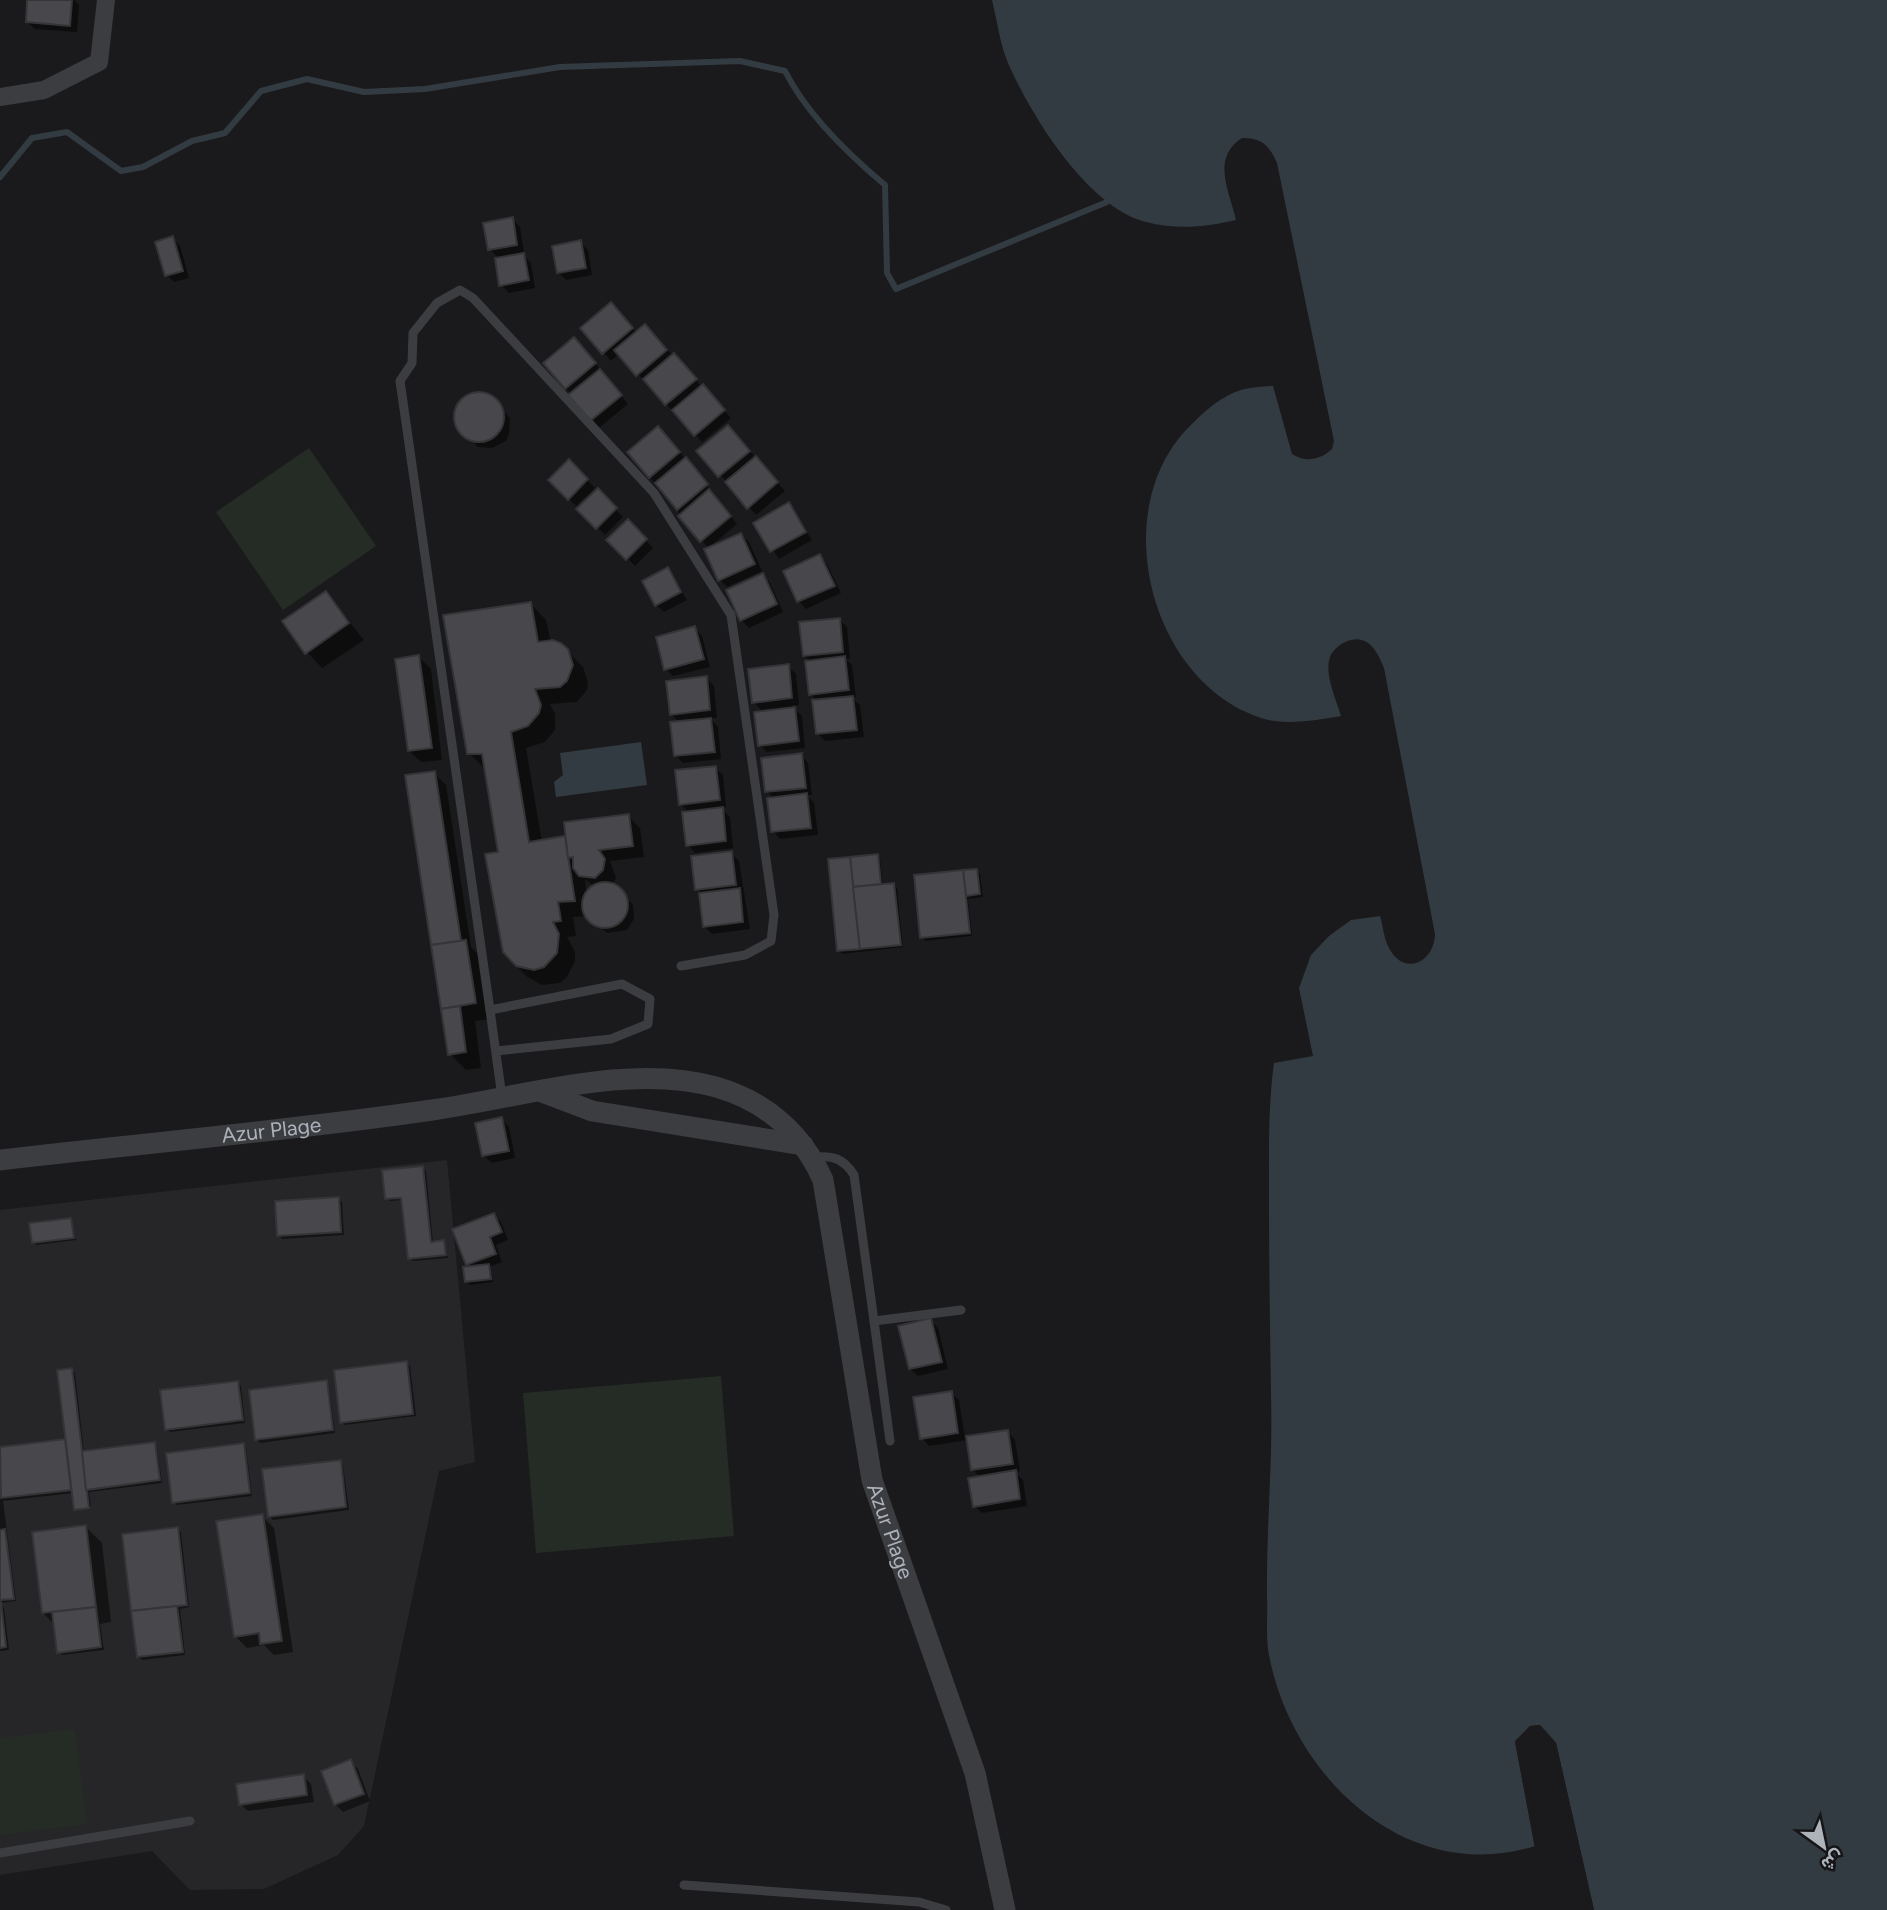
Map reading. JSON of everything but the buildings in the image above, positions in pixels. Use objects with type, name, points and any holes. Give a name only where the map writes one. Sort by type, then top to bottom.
[{"type":"street","points":[[0,97],[44,90],[99,62],[106,0]]},
{"type":"street","name":"Azur Plage","points":[[0,1160],[432,1110],[621,1079],[676,1080],[714,1086],[750,1098],[779,1117],[808,1152],[826,1194],[872,1480],[975,1773],[1005,1910]]},
{"type":"street","name":"Azur Plage","points":[[542,1092],[592,1111],[808,1152]]},
{"type":"lane","points":[[503,1098],[400,382],[412,363],[413,333],[437,303],[460,290],[472,298],[654,493],[731,615],[774,915],[771,941],[746,956],[681,966]]},
{"type":"lane","points":[[490,1010],[622,985],[650,999],[648,1024],[611,1039],[496,1051]]},
{"type":"lane","points":[[808,1152],[843,1161],[854,1175],[890,1441]]},
{"type":"lane","points":[[874,1321],[961,1310]]},
{"type":"lane","points":[[0,1853],[190,1821]]},
{"type":"lane","points":[[684,1885],[919,1902],[946,1910]]},
{"type":"shaded area","points":[[992,0],[1887,0],[1887,1910],[1594,1910],[1556,1743],[1540,1725],[1530,1726],[1515,1742],[1535,1846],[1488,1854],[1444,1851],[1402,1836],[1364,1813],[1331,1782],[1304,1745],[1283,1704],[1268,1652],[1267,1637],[1271,1421],[1269,1145],[1274,1063],[1313,1056],[1299,988],[1311,955],[1329,936],[1351,920],[1380,916],[1389,948],[1395,957],[1409,964],[1424,959],[1433,944],[1435,934],[1384,668],[1370,644],[1359,639],[1345,642],[1331,655],[1328,671],[1341,716],[1291,722],[1261,718],[1222,698],[1190,668],[1167,630],[1152,587],[1146,543],[1151,498],[1166,458],[1193,423],[1215,404],[1241,390],[1273,386],[1292,454],[1302,459],[1313,459],[1332,449],[1334,441],[1277,163],[1268,147],[1255,139],[1242,138],[1233,146],[1227,155],[1225,175],[1236,220],[1180,227],[1146,222],[1124,213],[1082,179],[1031,108],[1005,56]]},
{"type":"shaded area","points":[[309,448],[376,546],[283,610],[216,512]]},
{"type":"shaded area","points":[[641,742],[647,785],[556,797],[554,782],[563,775],[560,753]]},
{"type":"shaded area","points":[[447,1160],[475,1462],[439,1471],[364,1826],[338,1855],[264,1889],[190,1890],[152,1851],[0,1875],[0,1210]]},
{"type":"shaded area","points":[[721,1376],[734,1536],[536,1553],[523,1393]]},
{"type":"shaded area","points":[[75,1729],[87,1824],[0,1835],[0,1738]]},
{"type":"pier","points":[[1540,1725],[1556,1743],[1594,1910],[1590,1910],[1553,1744],[1539,1729],[1531,1729],[1519,1742],[1538,1845],[1535,1849],[1515,1741],[1530,1726]]},
{"type":"waterway","points":[[0,177],[32,138],[67,132],[121,171],[143,167],[192,141],[225,133],[261,91],[307,79],[364,92],[425,89],[560,67],[740,61],[785,71],[805,103],[829,133],[885,185],[887,273],[896,289],[1107,202]]}]
